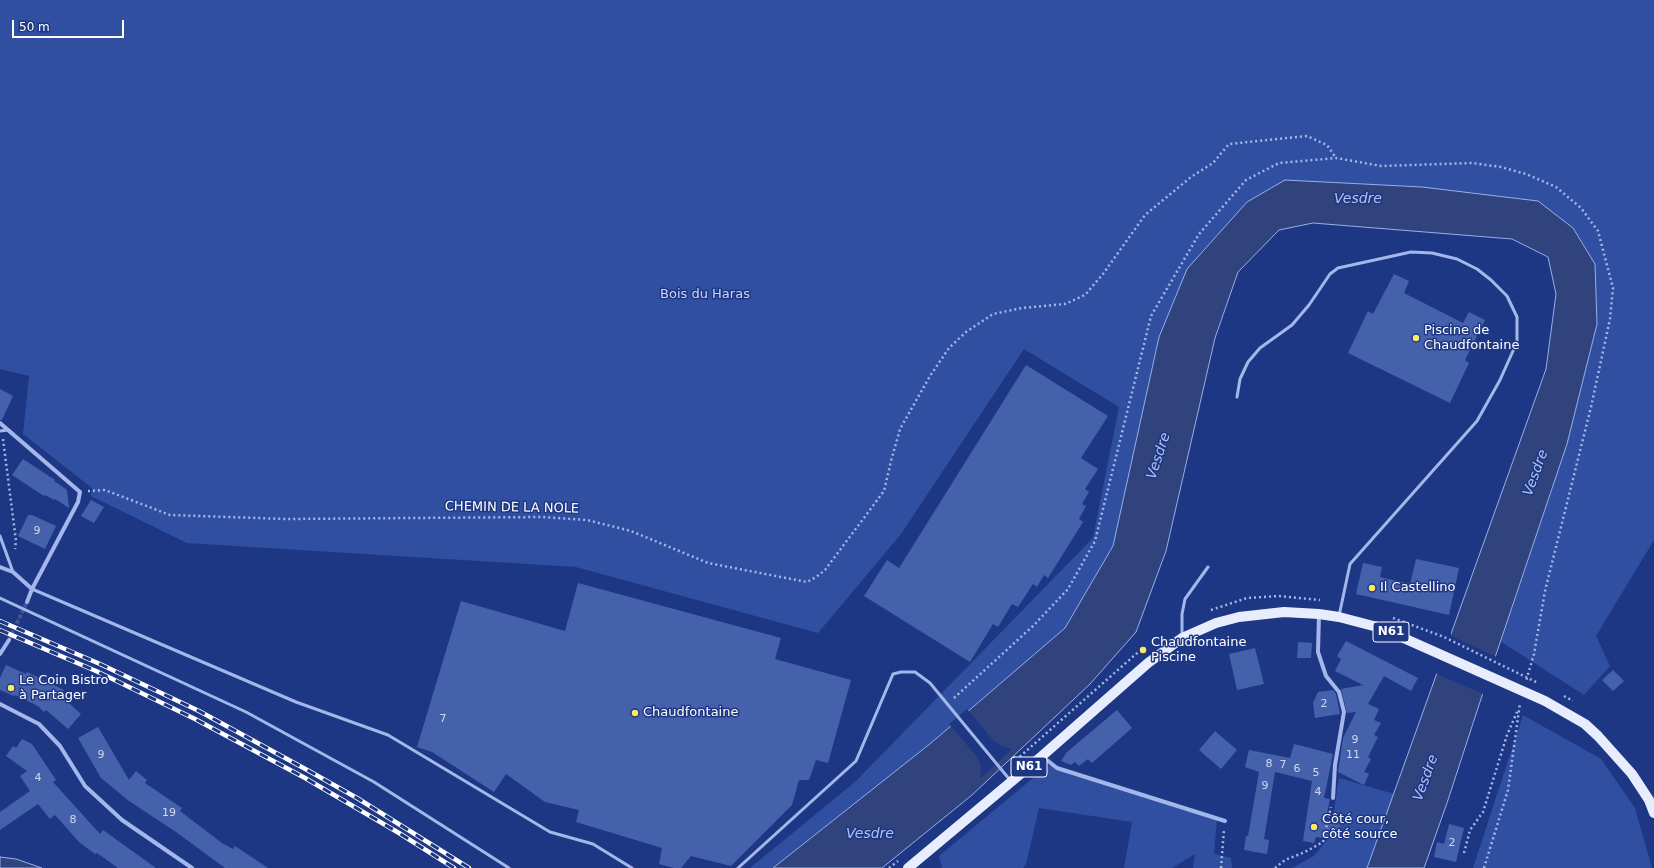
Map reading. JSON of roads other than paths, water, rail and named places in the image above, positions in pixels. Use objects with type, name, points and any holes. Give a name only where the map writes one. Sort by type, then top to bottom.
[{"type":"main road","name":"N61","points":[[908,868],[1042,756],[1148,663],[1182,638],[1216,623],[1239,617],[1284,612],[1320,614],[1339,617],[1381,628],[1545,701],[1585,724],[1594,732],[1632,774],[1649,800],[1654,813]]},
{"type":"street","points":[[0,423],[80,492],[78,502],[32,589],[27,602]]},
{"type":"street","points":[[0,568],[14,572],[32,589]]},
{"type":"street","points":[[1320,614],[1318,652],[1326,676],[1339,692],[1344,712],[1335,765],[1333,798]]},
{"type":"street","points":[[0,654],[9,640]]},
{"type":"street","points":[[0,704],[40,724],[60,746],[85,786],[122,820],[192,868]]},
{"type":"street","points":[[1042,756],[1057,768],[1225,821]]},
{"type":"lane","points":[[1237,397],[1240,379],[1252,357],[1260,348],[1292,325],[1309,305],[1330,274],[1338,268],[1411,252],[1432,253],[1457,259],[1476,269],[1491,280],[1507,296],[1517,317],[1517,342],[1500,380],[1477,421],[1350,564],[1339,617]]},
{"type":"lane","points":[[1,431],[8,430]]},
{"type":"lane","points":[[0,536],[14,572]]},
{"type":"lane","points":[[1182,638],[1182,614],[1185,599],[1208,567]]},
{"type":"lane","points":[[32,589],[296,702],[388,735],[550,832],[593,844],[632,868]]},
{"type":"lane","points":[[0,598],[252,716],[374,782],[509,868]]},
{"type":"lane","points":[[738,868],[856,762],[893,674],[901,672],[915,672],[930,684],[996,764],[1012,781]]},
{"type":"water","name":"Vesdre","points":[[1285,180],[1422,187],[1538,201],[1573,228],[1595,264],[1597,324],[1567,444],[1424,868],[1367,868],[1546,369],[1556,294],[1548,257],[1512,239],[1313,223],[1279,230],[1238,272],[1215,338],[1166,551],[1136,632],[1090,684],[972,795],[882,868],[773,868],[931,743],[1065,628],[1113,546],[1159,337],[1187,269],[1247,202]]},
{"type":"water","points":[[0,857],[16,859],[42,868],[0,868]]},
{"type":"tunnel","points":[[9,640],[27,602]]},
{"type":"railway","points":[[0,621],[100,664],[199,711],[357,798],[469,868]]},
{"type":"railway","points":[[0,630],[96,671],[195,719],[305,778],[399,833],[454,868]]},
{"type":"place","name":"Piscine de Chaudfontaine","points":[[1416,338]]},
{"type":"place","name":"Il Castellino","points":[[1372,588]]},
{"type":"place","name":"Chaudfontaine Piscine","points":[[1143,650]]},
{"type":"place","name":"Le Coin Bistro à Partager","points":[[11,688]]},
{"type":"place","name":"Chaudfontaine","points":[[635,713]]},
{"type":"place","name":"Côté cour, côté source","points":[[1314,827]]},
{"type":"park label","name":"Bois du Haras","points":[[705,295]]}]
